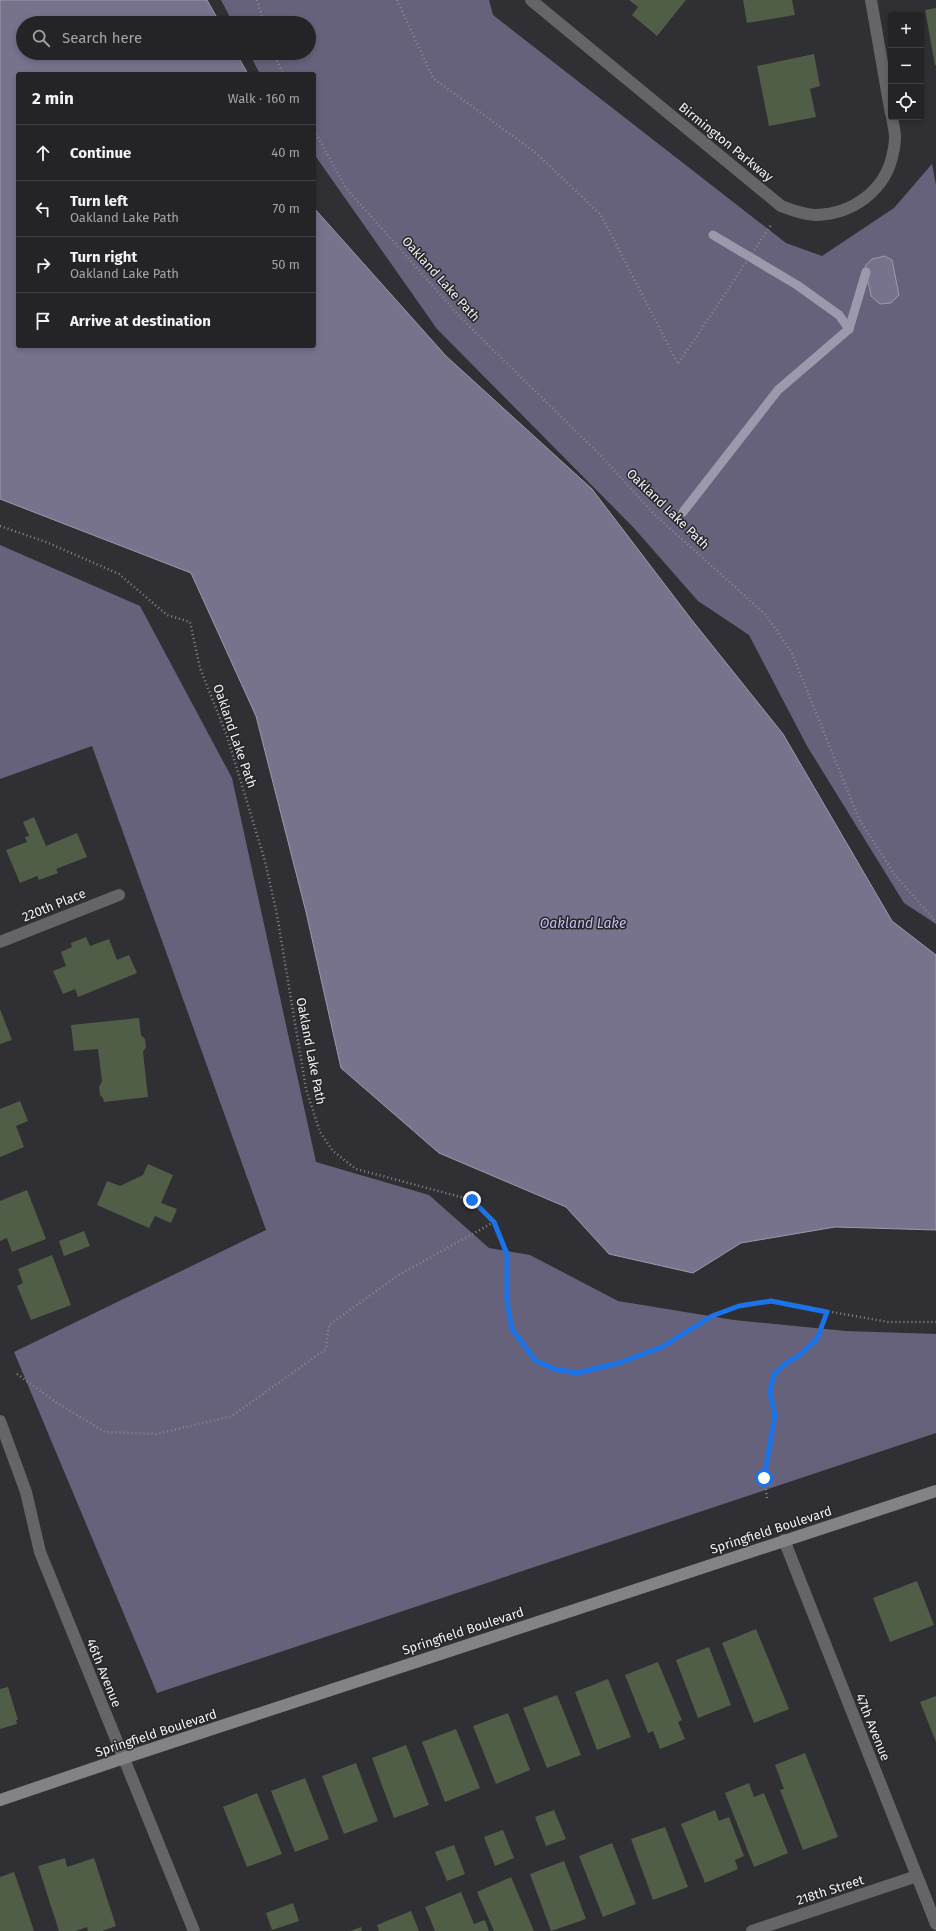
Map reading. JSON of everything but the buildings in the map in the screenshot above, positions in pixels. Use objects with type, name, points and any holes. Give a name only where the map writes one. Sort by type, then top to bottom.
[{"type":"main road","name":"Springfield Boulevard","points":[[0,1800],[936,1491]]},
{"type":"street","name":"Birmington Parkway","points":[[531,0],[783,206],[797,212],[815,215],[840,212],[856,206],[881,184],[890,166],[895,139],[892,120]]},
{"type":"street","points":[[871,0],[888,97]]},
{"type":"street","name":"220th Place","points":[[0,942],[119,894]]},
{"type":"street","name":"46th Avenue","points":[[0,1421],[26,1492],[40,1552],[194,1931]]},
{"type":"street","name":"47th Avenue","points":[[784,1540],[936,1924]]},
{"type":"street","name":"218th Street","points":[[752,1931],[917,1876]]},
{"type":"path","points":[[257,0],[262,16]]},
{"type":"path","points":[[397,0],[433,78],[536,153],[601,215],[678,364],[783,206]]},
{"type":"path","points":[[277,60],[282,72]]},
{"type":"path","name":"Oakland Lake Path","points":[[316,134],[346,188],[462,319],[603,458],[654,514],[765,614],[791,651],[859,819],[895,875],[936,922]]},
{"type":"path","name":"Oakland Lake Path","points":[[0,526],[46,542],[119,574],[167,615],[190,622],[200,668],[227,736],[265,861],[277,915],[306,1089],[320,1132],[333,1151],[356,1169],[472,1200],[494,1222],[507,1254],[507,1303],[512,1329],[535,1360],[554,1369],[577,1373],[619,1363],[662,1347],[712,1316],[739,1306],[771,1301],[888,1322],[936,1322]]},
{"type":"path","points":[[17,1374],[57,1403],[105,1432],[157,1434],[232,1416],[326,1349],[329,1325],[397,1276],[494,1222]]},
{"type":"path","points":[[767,1498],[764,1478],[775,1415],[770,1392],[774,1374],[785,1364],[801,1354],[817,1339],[827,1312]]},
{"type":"shaded area","points":[[221,0],[489,0],[493,15],[786,243],[822,256],[894,208],[932,164],[936,185],[936,924],[904,903],[807,746],[749,635],[698,601],[633,527],[437,329],[316,157],[316,72],[259,72],[253,60],[316,60],[316,16],[229,16]]},
{"type":"shaded area","points":[[0,545],[140,606],[232,778],[316,1162],[429,1195],[489,1248],[530,1255],[618,1301],[734,1320],[846,1331],[936,1334],[936,1433],[157,1693],[14,1352],[266,1230],[92,746],[0,779]]},
{"type":"water","name":"Oakland Lake","points":[[0,0],[207,0],[216,16],[16,16],[16,60],[240,60],[247,72],[16,72],[16,348],[316,348],[316,210],[446,356],[592,489],[691,619],[783,734],[892,921],[936,955],[936,1230],[835,1227],[741,1243],[693,1273],[609,1254],[566,1207],[439,1153],[341,1068],[306,912],[256,716],[191,573],[0,499]]},
{"type":"water","points":[[885,256],[892,260],[899,295],[891,303],[880,304],[871,296],[865,266],[872,259]]},
{"type":"waterway","points":[[683,512],[778,390],[849,329],[839,315],[797,285],[713,235]]},
{"type":"waterway","points":[[849,329],[866,272]]},
{"type":"route","points":[[472,1200],[494,1222],[507,1254],[507,1303],[512,1329],[535,1360],[554,1369],[577,1373],[619,1363],[662,1347],[712,1316],[739,1306],[771,1301],[827,1312],[817,1339],[801,1354],[785,1364],[774,1374],[770,1392],[775,1415],[764,1478]]}]
